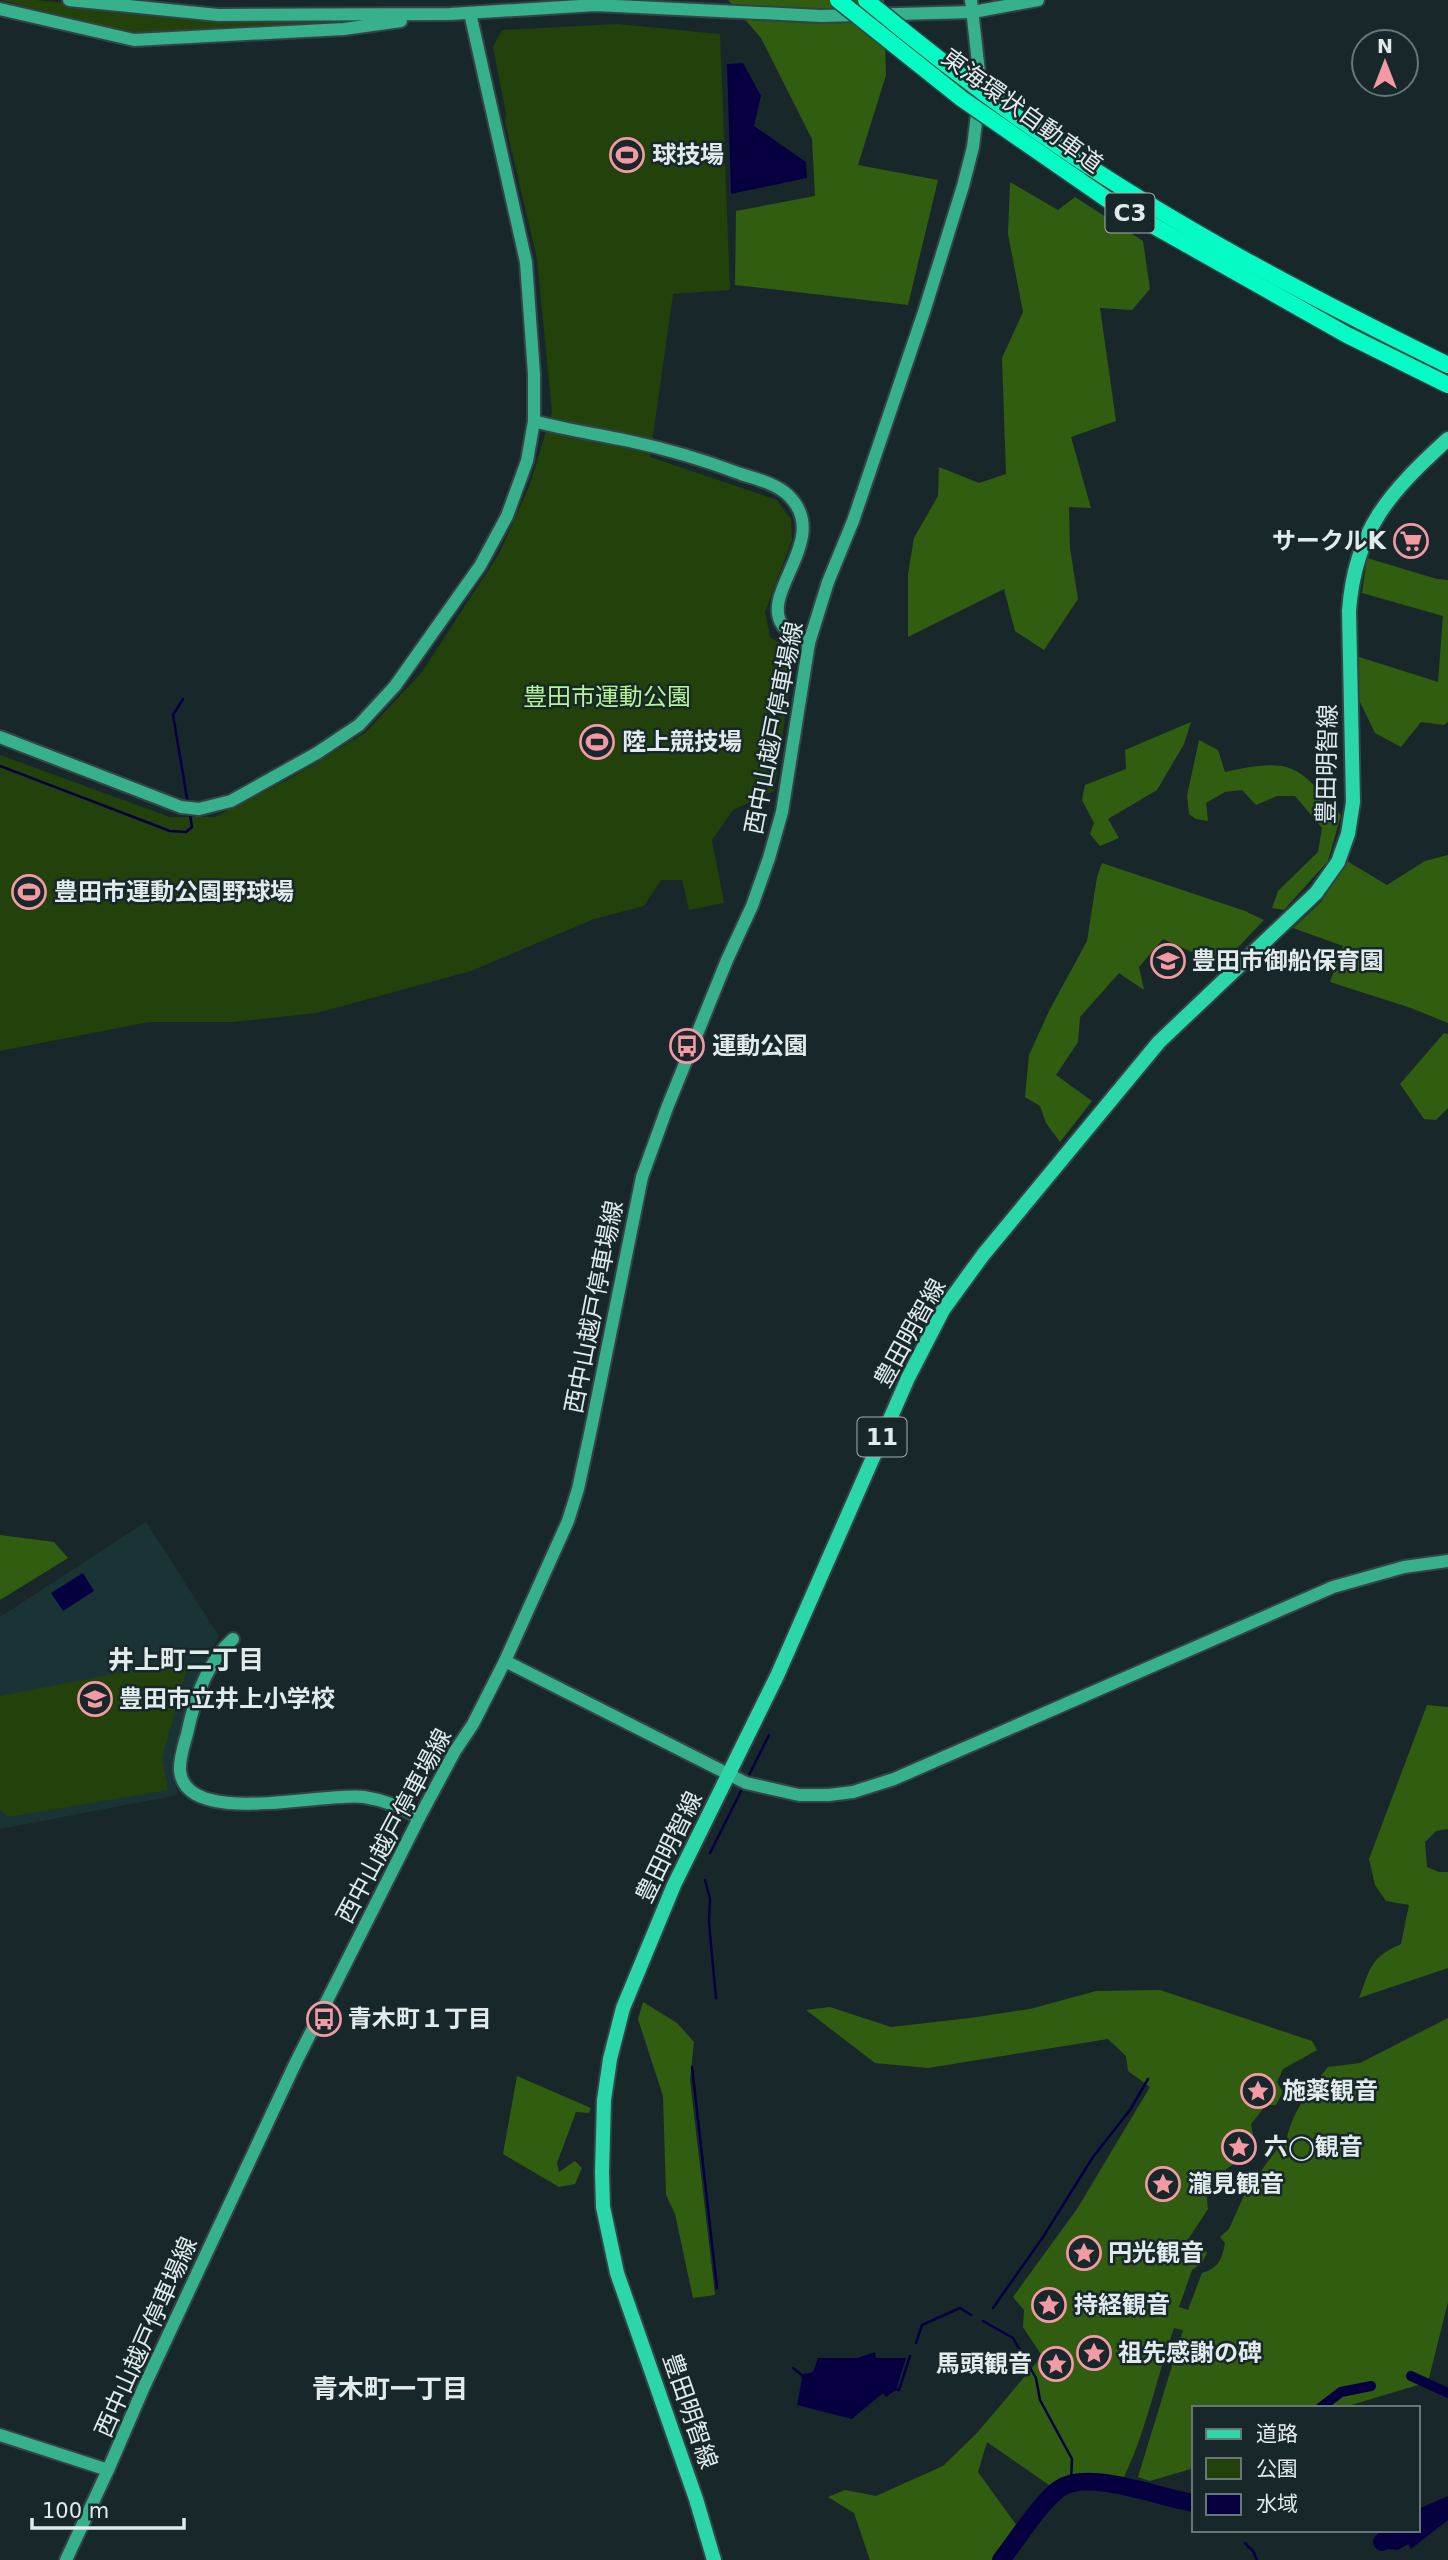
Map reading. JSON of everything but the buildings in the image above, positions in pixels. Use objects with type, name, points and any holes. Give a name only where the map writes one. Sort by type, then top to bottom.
[{"type":"highway","name":"東海環状自動車道","points":[[838,0],[962,99],[1108,200],[1347,335],[1448,385]]},
{"type":"highway","name":"東海環状自動車道","points":[[866,0],[975,87],[1104,176],[1162,212],[1345,314],[1448,365]]},
{"type":"main road","name":"豊田明智線","points":[[714,2560],[696,2499],[617,2273],[603,2207],[601,2145],[610,2059],[623,2008],[674,1885],[813,1598],[908,1378],[943,1310],[983,1255],[1159,1042],[1317,893],[1338,862],[1348,834],[1353,802],[1349,611],[1351,583],[1375,517],[1393,492],[1448,439]]},
{"type":"street","points":[[69,0],[218,15],[450,14],[596,5],[821,16],[1016,4],[1038,0]]},
{"type":"street","name":"西中山越戸停車場線","points":[[66,2560],[295,2064],[419,1818],[455,1751],[473,1724],[505,1661],[568,1521],[578,1489],[642,1177],[667,1108],[752,906],[769,858],[782,812],[809,643],[924,312],[963,186],[973,147],[978,106],[979,72],[972,6]]},
{"type":"street","points":[[0,9],[134,40],[344,29],[450,14]]},
{"type":"street","points":[[0,737],[167,803],[199,809],[231,801],[317,753],[359,725],[395,686],[481,566],[507,516],[527,461],[534,421],[534,374],[526,262],[470,13]]},
{"type":"street","points":[[534,421],[698,458],[767,483],[787,494],[802,515],[802,540],[780,597],[779,620],[785,629],[809,643]]},
{"type":"street","points":[[505,1661],[746,1783],[799,1795],[828,1795],[852,1792],[894,1779],[1333,1587],[1404,1567],[1448,1561]]},
{"type":"street","points":[[233,1639],[213,1660],[188,1727],[180,1772],[193,1793],[204,1799],[227,1804],[363,1797],[400,1807],[419,1818]]},
{"type":"street","points":[[0,2435],[108,2470]]},
{"type":"shaded area","name":"豊田市立井上小学校","points":[[146,1522],[219,1636],[199,1672],[173,1752],[172,1772],[178,1795],[0,1829],[0,1617]]},
{"type":"green space","points":[[0,0],[36,0],[250,22],[387,19],[143,33],[109,28]]},
{"type":"green space","points":[[728,0],[884,0],[886,75],[858,165],[938,180],[908,305],[735,285],[736,211],[815,196],[812,139],[761,38]]},
{"type":"green space","name":"豊田市運動公園","points":[[617,24],[720,34],[730,290],[673,294],[650,457],[777,500],[791,519],[792,540],[765,612],[770,637],[795,652],[774,791],[733,810],[712,840],[724,903],[689,910],[682,880],[661,880],[644,906],[594,919],[471,971],[317,1013],[232,1022],[149,1022],[0,1051],[0,755],[170,817],[215,817],[291,778],[366,732],[422,672],[500,552],[530,484],[552,412],[537,259],[505,122],[506,114],[493,47],[502,30]]},
{"type":"green space","points":[[1010,182],[1058,210],[1075,197],[1143,241],[1150,289],[1132,310],[1100,308],[1116,421],[1071,437],[1091,508],[1069,507],[1070,548],[1078,599],[1044,650],[1015,631],[1004,589],[908,637],[908,574],[914,538],[938,496],[939,467],[979,483],[1006,474],[1002,358],[1023,312],[1008,234]]},
{"type":"green space","points":[[1367,558],[1448,580],[1448,722],[1444,725],[1421,722],[1401,747],[1375,733],[1358,698],[1356,656],[1438,682],[1443,616],[1362,593]]},
{"type":"green space","points":[[1191,722],[1184,744],[1157,790],[1108,819],[1119,838],[1100,846],[1090,834],[1094,823],[1082,800],[1085,785],[1126,769],[1125,750]]},
{"type":"green space","points":[[1199,740],[1218,750],[1225,772],[1267,765],[1292,769],[1312,783],[1341,815],[1328,861],[1284,910],[1272,908],[1278,891],[1318,852],[1322,828],[1295,796],[1277,796],[1256,805],[1242,790],[1225,792],[1206,803],[1208,821],[1196,819],[1189,814],[1187,796]]},
{"type":"green space","points":[[1448,855],[1448,1023],[1330,982],[1343,946],[1293,928],[1321,902],[1347,861],[1387,885],[1425,861]]},
{"type":"green space","points":[[1102,863],[1245,911],[1264,920],[1221,965],[1163,939],[1139,967],[1144,990],[1119,973],[1080,1017],[1078,1042],[1056,1075],[1092,1101],[1060,1142],[1046,1123],[1040,1106],[1025,1097],[1029,1055],[1049,1011],[1087,941],[1097,877]]},
{"type":"green space","points":[[1444,1033],[1448,1034],[1448,1108],[1436,1120],[1424,1119],[1400,1084]]},
{"type":"green space","points":[[0,1535],[54,1542],[68,1558],[0,1600]]},
{"type":"green space","points":[[181,1661],[188,1666],[162,1758],[168,1790],[8,1817],[0,1809],[0,1696]]},
{"type":"green space","points":[[1427,1705],[1448,1707],[1448,1829],[1436,1831],[1425,1842],[1427,1867],[1448,1872],[1448,1968],[1359,1998],[1377,1959],[1401,1944],[1409,1905],[1386,1901],[1375,1885],[1369,1859]]},
{"type":"green space","points":[[1160,1990],[1312,2041],[1317,2050],[1283,2069],[1277,2082],[1283,2092],[1276,2105],[1266,2105],[1251,2124],[1254,2140],[1241,2158],[1211,2183],[1207,2198],[1208,2209],[1189,2238],[1169,2255],[1182,2261],[1193,2245],[1207,2253],[1202,2263],[1192,2270],[1179,2307],[1188,2310],[1202,2273],[1216,2266],[1221,2258],[1225,2243],[1220,2237],[1229,2229],[1246,2191],[1253,2188],[1277,2149],[1286,2143],[1296,2112],[1328,2067],[1360,2063],[1448,2018],[1448,2302],[1428,2382],[1348,2406],[1192,2406],[1192,2469],[1150,2481],[1138,2477],[1183,2330],[1174,2328],[1144,2426],[1121,2483],[1076,2476],[1049,2485],[987,2442],[978,2472],[1017,2526],[992,2560],[870,2560],[854,2513],[828,2497],[845,2490],[876,2496],[943,2466],[977,2433],[1042,2356],[1023,2327],[1024,2310],[1013,2297],[1077,2209],[1150,2087],[1128,2071],[1126,2056],[1108,2039],[928,2068],[875,2063],[806,2010],[830,2007],[891,2027],[1030,2009],[1096,1991]]},
{"type":"green space","points":[[643,2002],[677,2023],[694,2042],[690,2080],[715,2295],[693,2298],[675,2214],[666,2195],[663,2096],[638,2019]]},
{"type":"green space","points":[[517,2076],[591,2108],[589,2113],[576,2112],[557,2163],[559,2172],[575,2161],[582,2168],[575,2184],[559,2187],[503,2154]]},
{"type":"water","points":[[743,63],[761,96],[754,126],[806,162],[807,178],[731,194],[727,64]]},
{"type":"water","points":[[83,1573],[94,1591],[63,1611],[51,1593]]},
{"type":"water","points":[[875,2352],[876,2358],[906,2358],[896,2390],[886,2397],[883,2393],[852,2419],[797,2405],[803,2374],[813,2372],[818,2358],[857,2358]]},
{"type":"water","points":[[1448,2496],[1448,2520],[1411,2549],[1408,2544],[1398,2550],[1385,2549],[1382,2544],[1385,2541],[1381,2541],[1377,2536],[1380,2532],[1420,2532],[1420,2508]]},
{"type":"waterway","points":[[183,699],[173,715],[188,804]]},
{"type":"waterway","points":[[0,766],[170,831],[186,832],[192,827],[190,814]]},
{"type":"waterway","points":[[747,1779],[769,1735]]},
{"type":"waterway","points":[[710,1853],[744,1785]]},
{"type":"waterway","points":[[705,1880],[710,1899],[709,1923],[716,1998]]},
{"type":"waterway","points":[[692,2067],[717,2288]]},
{"type":"waterway","points":[[993,2308],[1043,2237],[1093,2157],[1130,2110],[1148,2079]]},
{"type":"waterway","points":[[916,2343],[922,2325],[960,2308],[971,2315]]},
{"type":"waterway","points":[[983,2321],[1013,2338],[1036,2378],[1040,2400],[1072,2459],[1071,2483]]},
{"type":"waterway","points":[[893,2389],[899,2390],[910,2356]]},
{"type":"waterway","points":[[793,2368],[803,2376]]},
{"type":"waterway","points":[[1411,2376],[1448,2393]]},
{"type":"waterway","points":[[1323,2406],[1341,2392],[1371,2386]]},
{"type":"waterway","points":[[1001,2560],[1044,2503],[1059,2489],[1071,2483],[1124,2486],[1192,2503]]},
{"type":"waterway","points":[[1382,2542],[1394,2532]]},
{"type":"waterway","points":[[1245,2543],[1257,2560]]},
{"type":"place","name":"球技場","points":[[627,155]]},
{"type":"place","name":"サークルK","points":[[1411,541]]},
{"type":"place","name":"陸上競技場","points":[[597,742]]},
{"type":"place","name":"豊田市運動公園野球場","points":[[29,892]]},
{"type":"place","name":"豊田市御船保育園","points":[[1168,961]]},
{"type":"place","name":"運動公園","points":[[687,1046]]},
{"type":"place","name":"豊田市立井上小学校","points":[[95,1699]]},
{"type":"place","name":"青木町１丁目","points":[[324,2019]]},
{"type":"place","name":"施薬観音","points":[[1258,2091]]},
{"type":"place","name":"六◯観音","points":[[1239,2147]]},
{"type":"place","name":"瀧見観音","points":[[1163,2184]]},
{"type":"place","name":"円光観音","points":[[1084,2253]]},
{"type":"place","name":"持経観音","points":[[1049,2305]]},
{"type":"place","name":"祖先感謝の碑","points":[[1094,2353]]},
{"type":"place","name":"馬頭観音","points":[[1056,2364]]},
{"type":"district","name":"井上町二丁目","points":[[186,1660]]},
{"type":"district","name":"青木町一丁目","points":[[390,2389]]}]
